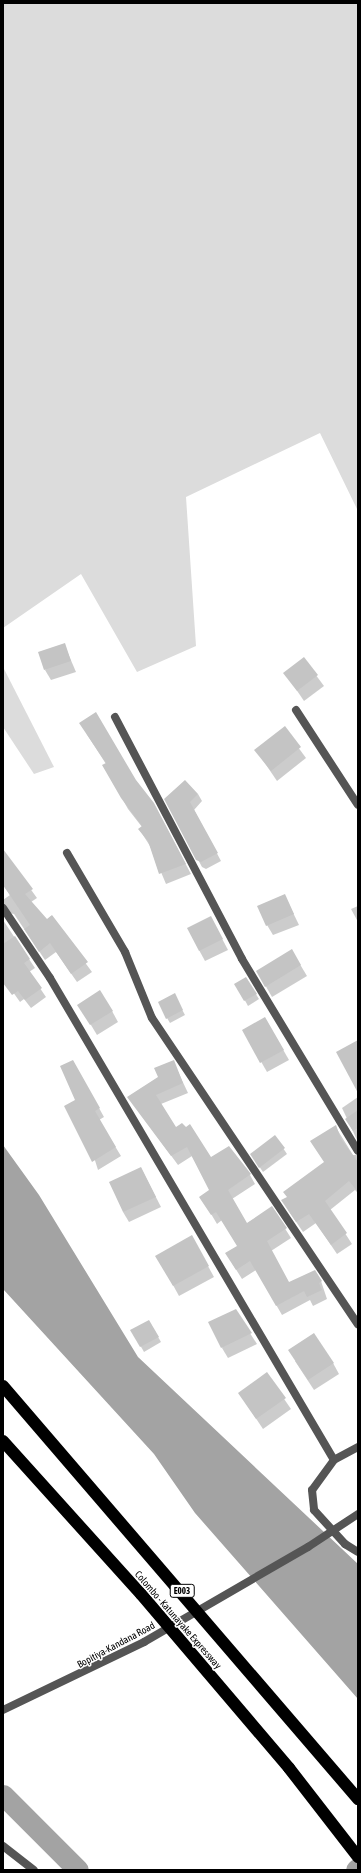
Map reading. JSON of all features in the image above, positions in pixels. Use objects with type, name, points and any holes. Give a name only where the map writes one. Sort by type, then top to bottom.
[{"type":"highway","name":"E003","points":[[3,1386],[358,1799]]},
{"type":"highway","name":"Colombo - Katunayake Expressway","points":[[3,1441],[146,1600],[289,1768],[355,1853]]},
{"type":"street","points":[[296,710],[358,805]]},
{"type":"street","points":[[115,717],[242,959],[358,1151]]},
{"type":"street","points":[[67,853],[125,952],[152,1018],[358,1324]]},
{"type":"street","points":[[3,908],[50,978],[334,1460]]},
{"type":"street","points":[[358,1447],[334,1460],[312,1490],[314,1510],[345,1544],[358,1552]]},
{"type":"street","name":"Bopitiya-Kandana Road","points":[[3,1710],[144,1642],[308,1547],[358,1514]]},
{"type":"street","points":[[3,1846],[34,1870]]},
{"type":"shaded area","points":[[3,3],[358,3],[358,511],[320,433],[186,497],[196,646],[137,672],[81,574],[3,628]]},
{"type":"shaded area","points":[[3,667],[54,767],[34,774],[3,727]]},
{"type":"shaded area","points":[[3,1145],[39,1195],[138,1357],[358,1564],[358,1699],[195,1513],[154,1454],[3,1289]]},
{"type":"building","points":[[65,643],[71,661],[44,670],[38,652]]},
{"type":"building","points":[[304,657],[318,675],[297,691],[283,673]]},
{"type":"building","points":[[96,712],[136,780],[154,803],[186,864],[159,874],[148,841],[138,829],[142,826],[121,798],[102,765],[106,763],[79,723]]},
{"type":"building","points":[[285,726],[301,747],[271,771],[254,750]]},
{"type":"building","points":[[185,780],[198,794],[190,802],[218,853],[201,862],[196,860],[164,799]]},
{"type":"building","points":[[3,849],[33,889],[25,894],[47,919],[52,915],[88,962],[71,974],[50,943],[39,952],[24,929],[30,925],[3,885]]},
{"type":"building","points":[[285,894],[294,914],[266,926],[257,906]]},
{"type":"building","points":[[211,916],[223,939],[199,951],[187,928]]},
{"type":"building","points":[[15,936],[30,959],[24,963],[42,988],[25,1000],[18,991],[12,995],[3,983],[3,944]]},
{"type":"building","points":[[292,949],[301,965],[265,987],[256,971]]},
{"type":"building","points":[[246,977],[257,994],[244,1001],[234,984]]},
{"type":"building","points":[[100,990],[113,1011],[90,1025],[77,1005]]},
{"type":"building","points":[[175,993],[183,1010],[166,1019],[158,1002]]},
{"type":"building","points":[[265,1017],[284,1050],[260,1063],[242,1030]]},
{"type":"building","points":[[358,1040],[358,1093],[336,1052]]},
{"type":"building","points":[[73,1060],[100,1108],[95,1111],[116,1147],[92,1162],[64,1106],[75,1100],[60,1066]]},
{"type":"building","points":[[174,1060],[183,1083],[156,1095],[176,1127],[182,1123],[186,1127],[190,1124],[211,1157],[229,1146],[251,1174],[228,1190],[247,1223],[272,1206],[287,1228],[267,1241],[289,1282],[315,1270],[322,1281],[319,1283],[322,1290],[307,1297],[304,1291],[276,1306],[250,1261],[236,1270],[225,1253],[237,1246],[216,1212],[211,1215],[199,1197],[209,1190],[187,1147],[171,1156],[127,1097],[158,1077],[154,1068]]},
{"type":"building","points":[[358,1110],[358,1128],[353,1131],[345,1119]]},
{"type":"building","points":[[336,1125],[341,1139],[358,1162],[358,1192],[349,1181],[325,1201],[347,1233],[331,1245],[309,1214],[296,1222],[281,1200],[287,1197],[283,1192],[324,1162],[310,1141]]},
{"type":"building","points":[[275,1135],[285,1148],[259,1168],[250,1154]]},
{"type":"building","points":[[141,1167],[156,1197],[123,1212],[109,1182]]},
{"type":"building","points":[[192,1235],[209,1266],[173,1286],[155,1256]]},
{"type":"building","points":[[236,1309],[252,1333],[221,1348],[208,1322]]},
{"type":"building","points":[[149,1320],[159,1337],[140,1347],[130,1330]]},
{"type":"building","points":[[314,1333],[334,1363],[308,1380],[288,1350]]},
{"type":"building","points":[[267,1372],[286,1398],[256,1419],[238,1393]]},
{"type":"waterway","points":[[3,1795],[78,1870]]}]
